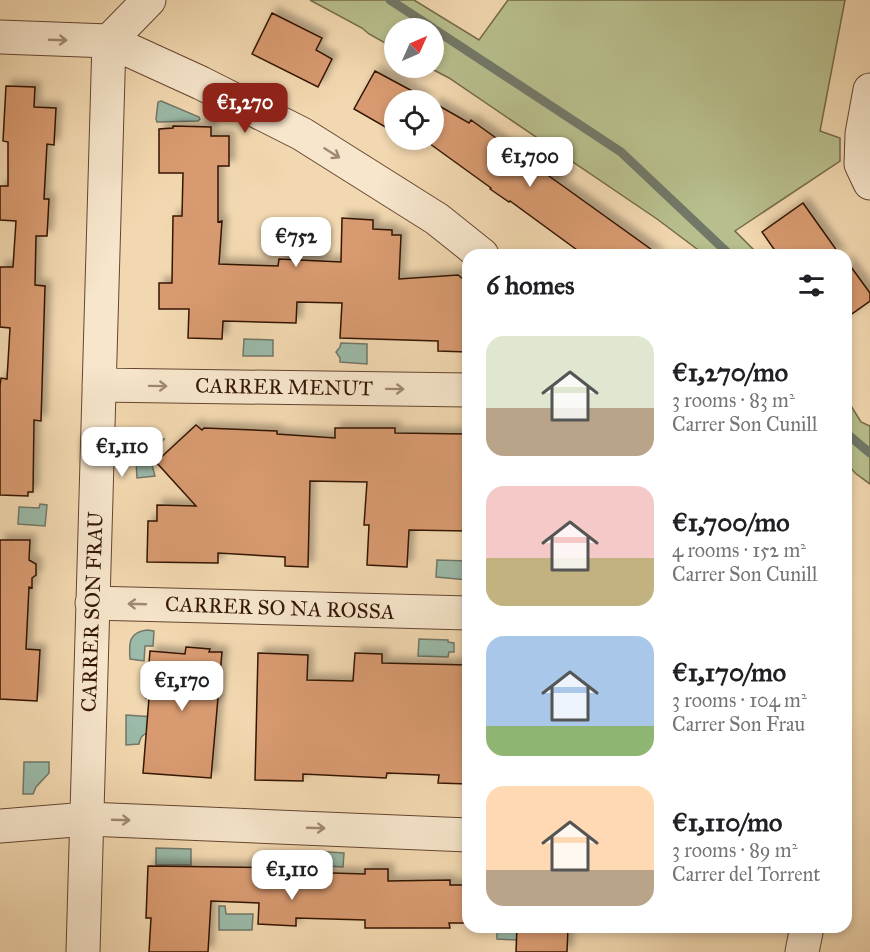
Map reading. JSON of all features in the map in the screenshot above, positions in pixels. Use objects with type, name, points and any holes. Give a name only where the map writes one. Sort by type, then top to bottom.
[{"type":"street","points":[[109,41],[149,0]]},
{"type":"street","points":[[0,37],[109,41],[201,83],[302,134],[437,219],[474,249]]},
{"type":"street","name":"CARRER SON FRAU","points":[[83,952],[109,41]]},
{"type":"street","points":[[870,90],[862,134],[861,164],[870,183]]},
{"type":"street","name":"CARRER MENUT","points":[[99,385],[462,390]]},
{"type":"street","name":"CARRER SO NA ROSSA","points":[[92,603],[462,613]]},
{"type":"street","points":[[0,826],[87,819],[462,835]]},
{"type":"street","points":[[802,952],[806,933]]},
{"type":"green space","points":[[310,0],[414,0],[443,18],[384,18],[384,42]]},
{"type":"green space","points":[[508,0],[845,0],[820,131],[840,138],[840,161],[735,231],[753,249],[697,249],[657,219],[444,75],[444,18],[479,40]]},
{"type":"green space","points":[[852,408],[861,422],[870,426],[870,484],[852,469]]},
{"type":"shaded area","points":[[161,101],[200,119],[198,121],[157,122],[158,102]]},
{"type":"shaded area","points":[[244,339],[273,340],[273,356],[243,356]]},
{"type":"shaded area","points":[[341,343],[367,344],[367,364],[340,362],[336,352]]},
{"type":"shaded area","points":[[141,435],[164,439],[150,458],[155,476],[137,478],[136,460]]},
{"type":"shaded area","points":[[40,504],[47,505],[45,526],[18,524],[19,507],[39,508]]},
{"type":"shaded area","points":[[437,560],[462,561],[462,579],[436,577]]},
{"type":"shaded area","points":[[147,630],[154,631],[153,646],[145,646],[144,661],[130,659],[130,644],[133,636]]},
{"type":"shaded area","points":[[419,639],[448,640],[454,643],[454,652],[449,652],[448,657],[418,656]]},
{"type":"shaded area","points":[[126,715],[154,717],[153,732],[143,735],[139,744],[126,745]]},
{"type":"shaded area","points":[[24,762],[49,762],[49,773],[36,787],[33,794],[23,794]]},
{"type":"shaded area","points":[[156,848],[191,849],[191,865],[156,865]]},
{"type":"shaded area","points":[[313,851],[344,853],[343,867],[322,866],[311,874]]},
{"type":"shaded area","points":[[219,906],[225,906],[226,914],[253,914],[252,930],[219,930]]},
{"type":"shaded area","points":[[497,933],[519,934],[516,940],[497,939]]},
{"type":"building","points":[[272,13],[322,38],[316,50],[332,59],[318,87],[252,54]]},
{"type":"building","points":[[375,71],[384,78],[410,90],[384,90],[384,126],[354,109]]},
{"type":"building","points":[[6,86],[35,87],[34,107],[56,108],[54,145],[47,144],[44,199],[49,199],[47,236],[36,236],[35,285],[45,286],[41,421],[34,420],[33,492],[28,492],[28,496],[0,495],[0,386],[1,378],[7,379],[10,328],[0,327],[0,267],[13,267],[16,221],[0,220],[0,186],[8,186],[8,142],[3,141]]},
{"type":"building","points":[[444,109],[469,123],[471,120],[651,249],[576,249],[438,150],[444,150]]},
{"type":"building","points":[[173,126],[211,127],[211,136],[229,136],[229,166],[218,166],[218,222],[222,221],[219,264],[278,266],[279,259],[341,262],[342,218],[373,220],[373,229],[392,230],[392,235],[401,235],[399,279],[458,275],[462,278],[462,352],[438,351],[438,341],[340,338],[342,303],[297,302],[296,323],[223,321],[222,339],[188,338],[189,309],[159,309],[159,283],[172,283],[173,216],[182,216],[183,173],[159,173],[159,129],[173,128]]},
{"type":"building","points":[[803,203],[836,249],[774,249],[762,232]]},
{"type":"building","points":[[852,268],[870,293],[870,301],[852,314]]},
{"type":"building","points":[[196,425],[202,430],[204,428],[277,431],[277,434],[335,438],[335,428],[395,428],[395,433],[462,434],[462,531],[409,530],[407,567],[367,565],[369,525],[364,525],[367,482],[310,481],[308,567],[285,566],[285,557],[218,553],[218,563],[147,562],[148,521],[157,521],[157,505],[196,506],[156,462]]},
{"type":"building","points":[[0,540],[30,540],[29,560],[36,564],[36,575],[32,578],[32,588],[29,587],[26,649],[40,650],[37,701],[0,699]]},
{"type":"building","points":[[186,647],[222,652],[211,778],[143,773],[150,651],[185,654]]},
{"type":"building","points":[[258,653],[308,655],[307,680],[353,681],[355,653],[382,654],[382,663],[462,665],[462,784],[438,783],[439,775],[387,773],[386,778],[303,774],[303,781],[255,780]]},
{"type":"building","points":[[148,866],[298,868],[298,872],[365,874],[365,869],[388,869],[388,881],[450,880],[450,885],[462,885],[462,923],[449,923],[450,928],[365,928],[365,920],[296,918],[296,926],[258,924],[259,903],[211,901],[208,952],[149,952],[151,918],[146,918]]},
{"type":"building","points":[[517,933],[568,933],[567,952],[516,952]]},
{"type":"waterway","points":[[390,0],[418,18]]},
{"type":"waterway","points":[[444,36],[621,152],[724,249]]},
{"type":"waterway","points":[[852,438],[870,453]]}]
